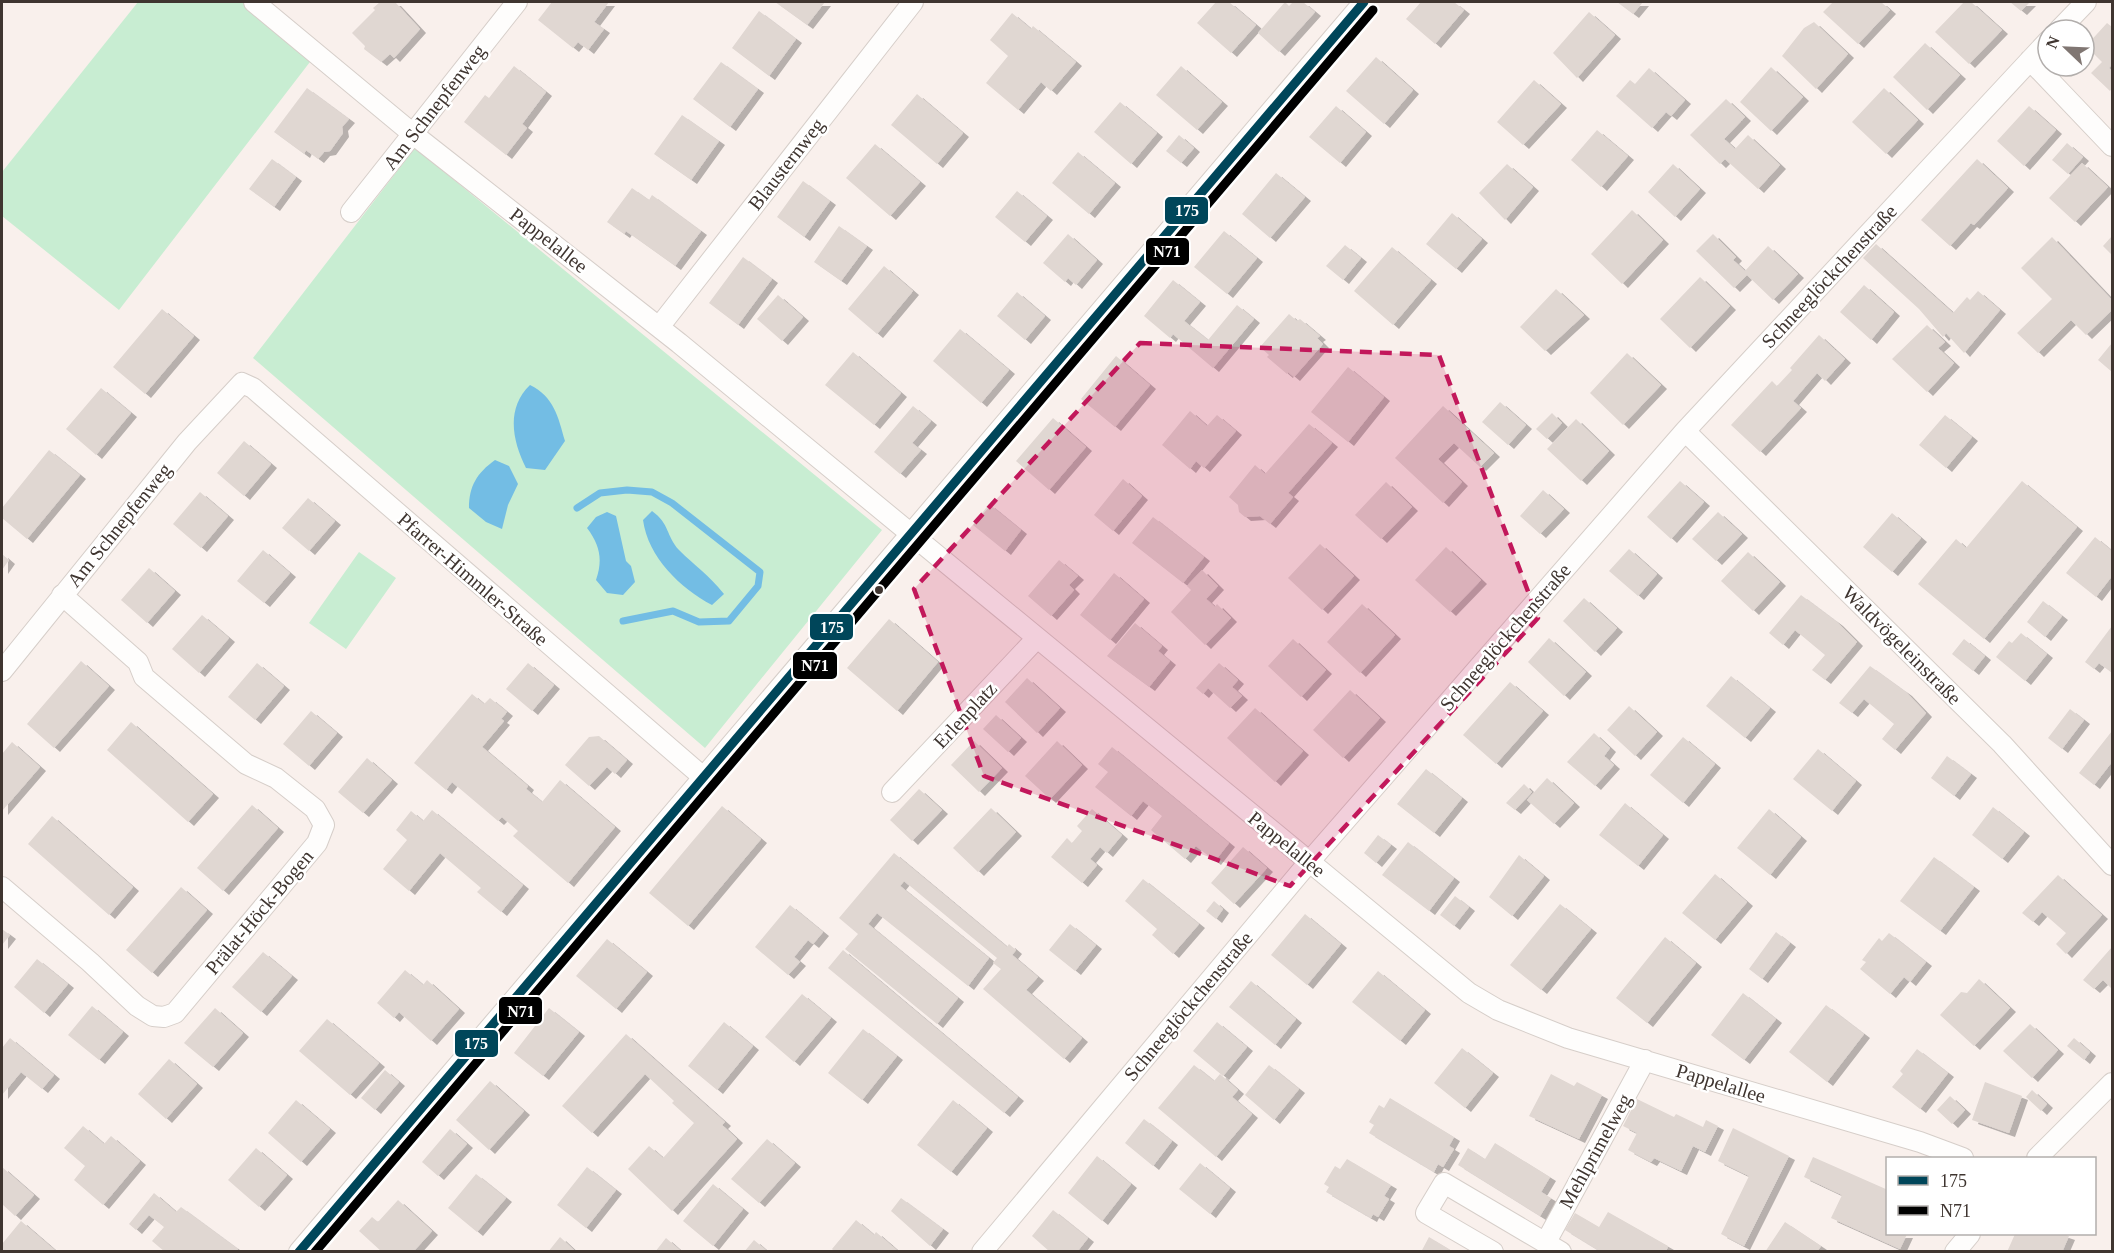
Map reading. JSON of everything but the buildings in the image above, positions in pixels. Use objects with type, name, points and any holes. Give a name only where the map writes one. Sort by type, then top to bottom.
[{"type":"street","name":"Pappelallee","points":[[254,2],[413,134],[659,327],[1469,993],[1498,1010],[1568,1038],[1920,1142],[1960,1157]]},
{"type":"street","name":"Am Schnepfenweg","points":[[351,212],[517,2]]},
{"type":"street","name":"Blausternweg","points":[[659,327],[913,2]]},
{"type":"street","points":[[299,1251],[1364,2]]},
{"type":"street","points":[[2071,18],[2086,2]]},
{"type":"street","name":"Schneeglöckchenstraße","points":[[982,1251],[1309,862],[1685,431],[2036,54]]},
{"type":"street","points":[[2030,60],[2112,146]]},
{"type":"street","name":"Am Schnepfenweg","points":[[2,671],[187,442],[242,383]]},
{"type":"street","name":"Pfarrer-Himmler-Straße","points":[[242,383],[253,388],[703,777]]},
{"type":"street","name":"Waldvögeleinstraße","points":[[1685,431],[2002,744],[2112,865]]},
{"type":"street","name":"Prälat-Höck-Bogen","points":[[2,887],[90,962],[137,1006],[153,1016],[164,1017],[175,1013],[223,956],[317,843],[324,825],[315,809],[276,778],[246,764],[144,677],[138,662],[62,595]]},
{"type":"street","name":"Erlenplatz","points":[[892,792],[1036,638]]},
{"type":"street","name":"Mehlprimelweg","points":[[1493,1251],[1426,1213],[1444,1183],[1554,1247],[1645,1060]]},
{"type":"street","points":[[2038,1157],[2112,1083]]},
{"type":"street","points":[[1955,1251],[1968,1235]]},
{"type":"highlighted area","points":[[1140,343],[1439,355],[1538,618],[1290,886],[984,776],[914,589]]},
{"type":"green space","points":[[138,2],[244,2],[313,58],[119,310],[2,216],[2,172]]},
{"type":"green space","points":[[415,148],[882,530],[705,748],[253,358]]},
{"type":"green space","points":[[359,552],[396,578],[346,649],[309,623]]},
{"type":"water","points":[[530,385],[550,401],[565,441],[545,470],[526,468],[515,435],[514,414],[517,404]]},
{"type":"water","points":[[495,460],[509,466],[518,484],[508,505],[502,529],[486,522],[469,508],[475,481]]},
{"type":"water","points":[[652,511],[665,525],[679,550],[724,594],[712,605],[688,590],[659,559],[646,534],[643,520]]},
{"type":"water","points":[[607,512],[616,516],[626,561],[631,566],[635,582],[623,595],[607,593],[596,580],[599,553],[595,540],[587,528],[596,517]]},
{"type":"waterway","points":[[577,508],[600,493],[627,490],[652,492],[672,503],[760,572],[758,586],[729,621],[699,622],[673,611],[623,621]]},
{"type":"transit line","name":"175","points":[[299,1252],[1364,2]]},
{"type":"transit line","name":"N71","points":[[315,1252],[1373,10]]}]
